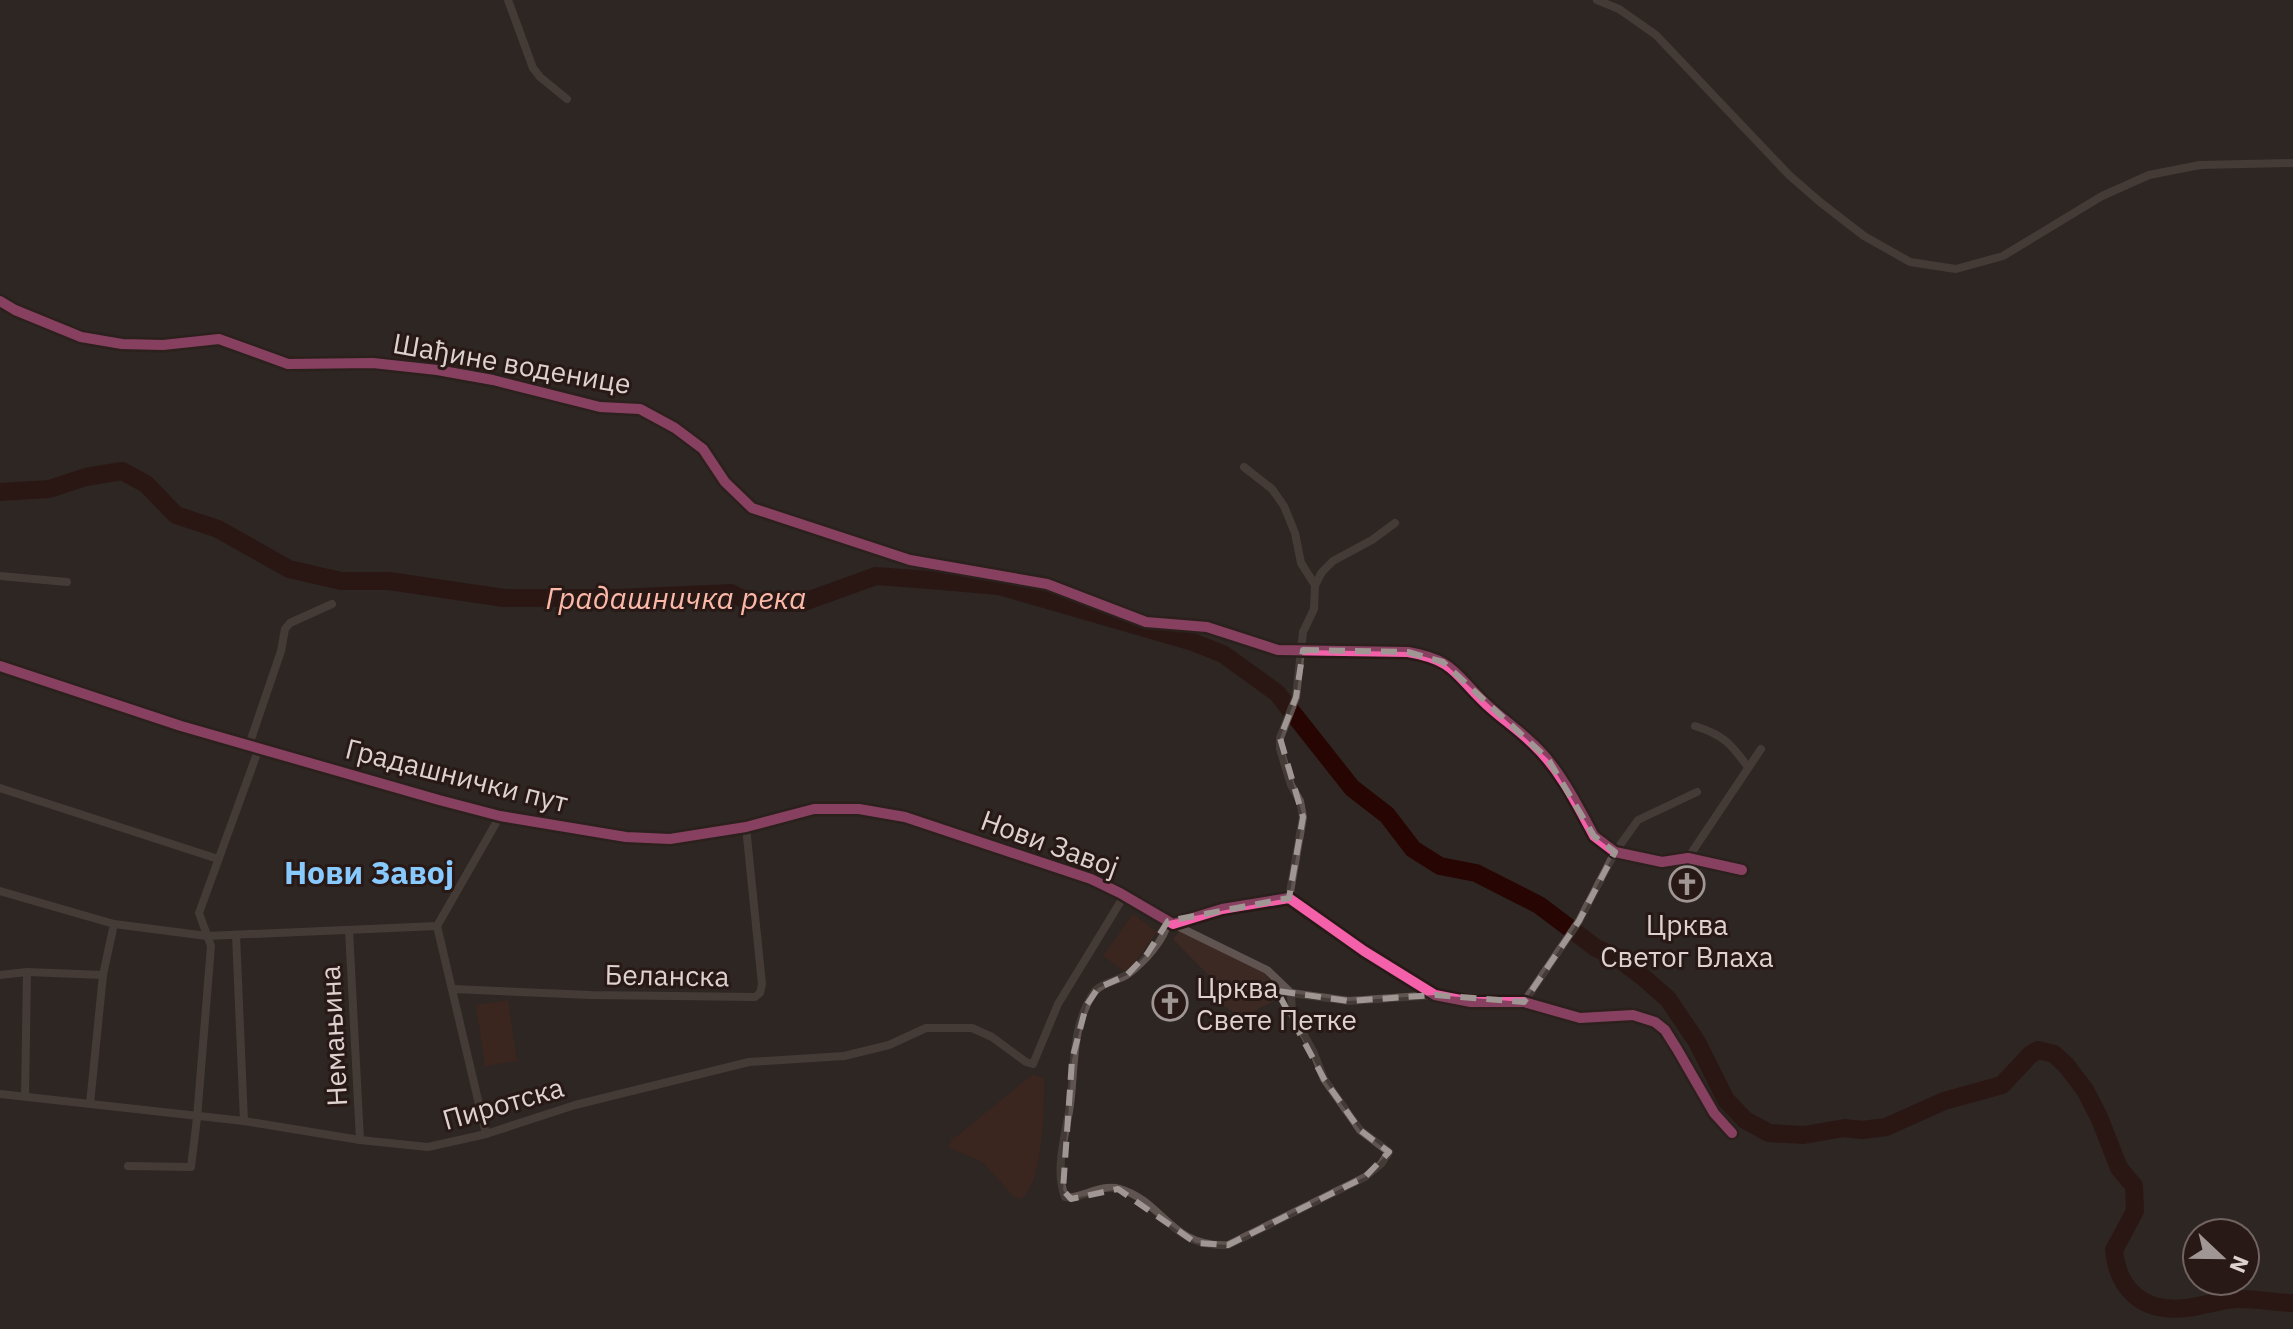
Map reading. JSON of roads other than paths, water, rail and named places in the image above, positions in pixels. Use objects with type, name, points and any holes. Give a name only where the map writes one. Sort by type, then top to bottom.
[{"type":"street","points":[[508,0],[533,68],[567,99]]},
{"type":"street","points":[[1597,0],[1619,9],[1656,35],[1789,175],[1864,236],[1910,262],[1956,269],[2003,256],[2102,196],[2149,175],[2200,165],[2293,163]]},
{"type":"street","name":"Шађине воденице","points":[[0,301],[81,337],[122,344],[163,345],[219,339],[288,364],[373,363],[437,370],[493,380],[600,407],[640,409],[675,428],[703,449],[725,482],[752,508],[910,560],[1047,584],[1146,622],[1207,627],[1278,650],[1408,652],[1443,662],[1459,673],[1484,702],[1548,759],[1594,836],[1615,852]]},
{"type":"street","points":[[1244,467],[1278,497],[1292,524],[1301,563],[1315,585]]},
{"type":"street","points":[[1289,898],[1303,817],[1280,749],[1284,726],[1296,697],[1303,632],[1314,609],[1315,585],[1333,561],[1372,540],[1395,523]]},
{"type":"street","points":[[0,576],[67,582]]},
{"type":"street","points":[[128,1166],[191,1167],[211,946],[199,913],[254,747],[285,629],[290,623],[332,604]]},
{"type":"street","name":"Градашнички пут","points":[[0,666],[181,726],[500,816],[642,839],[670,839],[746,827],[814,809],[837,808],[905,817],[958,834]]},
{"type":"street","points":[[1695,726],[1718,733],[1748,767]]},
{"type":"street","points":[[1688,858],[1761,749]]},
{"type":"street","points":[[0,788],[218,859]]},
{"type":"street","points":[[1524,1002],[1579,921],[1615,852],[1638,820],[1697,792]]},
{"type":"street","points":[[486,1134],[437,926],[500,816]]},
{"type":"street","name":"Беланска","points":[[453,989],[755,997],[762,987],[746,827]]},
{"type":"street","name":"Нови Завој","points":[[958,834],[1091,879],[1267,970],[1291,993]]},
{"type":"street","points":[[1615,852],[1662,862],[1688,858],[1742,870]]},
{"type":"street","points":[[0,891],[114,924],[207,936],[437,926]]},
{"type":"street","name":"Пиротска","points":[[0,1094],[244,1121],[360,1140],[428,1147],[486,1134],[575,1105],[749,1062],[844,1056],[889,1045],[926,1028],[972,1028],[992,1037],[1033,1064],[1058,1004],[1124,896]]},
{"type":"street","points":[[1435,995],[1364,951],[1289,898],[1222,909],[1170,922],[1127,975],[1098,988],[1086,1006],[1072,1060],[1070,1102],[1061,1155],[1065,1197],[1071,1199],[1100,1188],[1118,1189],[1139,1199],[1196,1243],[1228,1245],[1365,1177],[1381,1164],[1389,1152],[1360,1130],[1324,1079],[1313,1051],[1292,1014],[1291,993],[1349,1001],[1435,995],[1471,1002],[1524,1002],[1580,1018],[1633,1015],[1655,1022],[1665,1030],[1714,1113],[1732,1133]]},
{"type":"street","points":[[90,1104],[103,975],[114,924]]},
{"type":"street","name":"Немањина","points":[[349,930],[360,1140]]},
{"type":"street","points":[[236,935],[244,1121]]},
{"type":"street","points":[[0,975],[27,972],[103,975]]},
{"type":"street","points":[[25,1096],[27,972]]},
{"type":"waterway","name":"Градашничка река","points":[[0,492],[49,489],[86,477],[122,471],[146,484],[176,515],[218,529],[289,569],[341,581],[389,581],[504,598],[617,598],[731,593],[749,602],[801,603],[876,576],[999,586],[1190,641],[1223,654],[1277,693],[1352,788],[1387,815],[1413,849],[1440,866],[1476,873],[1539,905],[1596,948],[1618,958],[1643,977],[1668,999],[1697,1042],[1726,1100],[1745,1120],[1769,1133],[1804,1135],[1844,1128],[1862,1130],[1886,1127],[1944,1101],[2002,1085],[2038,1050],[2054,1054],[2085,1090],[2119,1168],[2134,1186],[2135,1211],[2114,1250],[2127,1288],[2146,1303],[2171,1309],[2236,1299],[2293,1303]]},
{"type":"place","name":"Црква Светог Влаха","points":[[1687,884]]},
{"type":"place","name":"Црква Свете Петке","points":[[1170,1003]]},
{"type":"district","name":"Нови Завој","points":[[369,872]]}]
